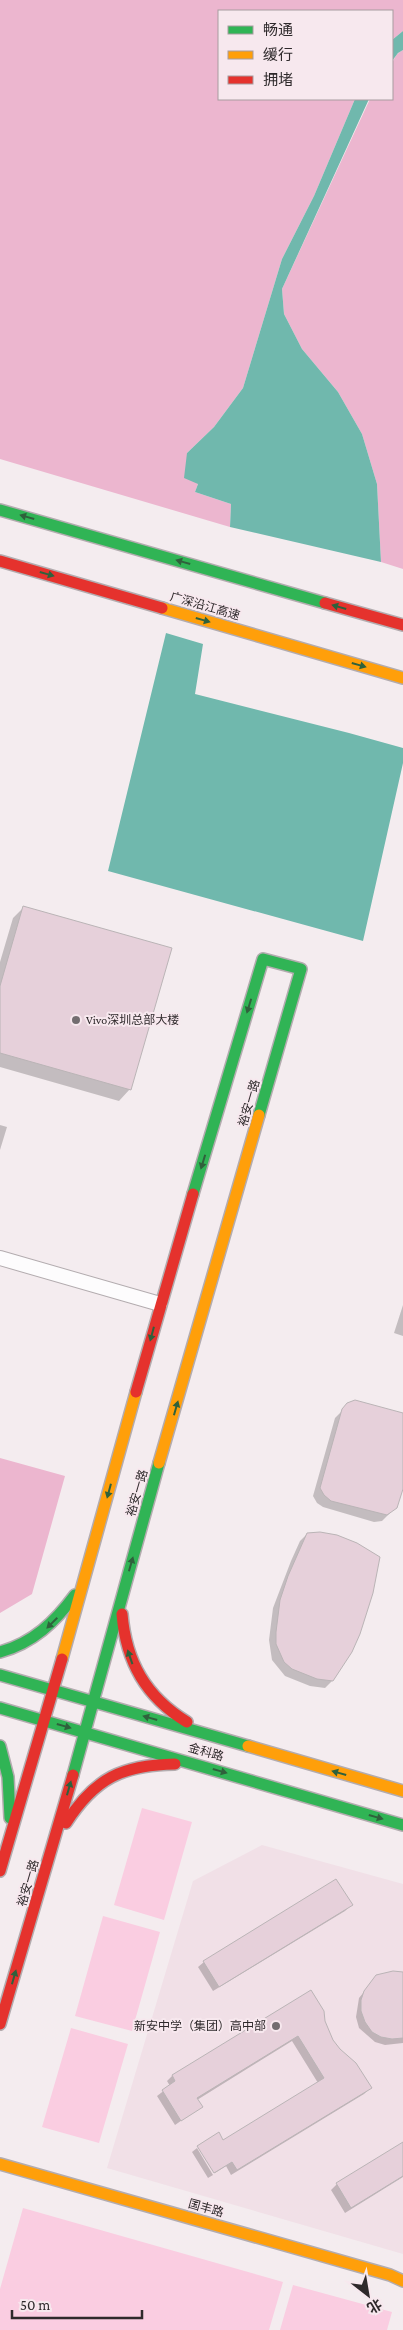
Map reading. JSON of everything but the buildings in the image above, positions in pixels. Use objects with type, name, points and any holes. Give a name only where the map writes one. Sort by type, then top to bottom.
[{"type":"main road","points":[[0,510],[403,625]]},
{"type":"main road","name":"广深沿江高速","points":[[0,561],[403,678]]},
{"type":"main road","name":"裕安一路","points":[[0,2024],[85,1732],[121,1597],[301,969],[262,959],[160,1304]]},
{"type":"main road","points":[[0,1871],[53,1690],[160,1304]]},
{"type":"main road","points":[[0,1652],[17,1647],[41,1634],[64,1610],[82,1585]]},
{"type":"main road","points":[[121,1597],[122,1631],[133,1665],[141,1680],[164,1707],[213,1736]]},
{"type":"main road","name":"金科路","points":[[0,1675],[403,1791]]},
{"type":"main road","name":"金科路","points":[[0,1708],[403,1825]]},
{"type":"main road","points":[[0,1746],[8,1777],[9,1840]]},
{"type":"main road","points":[[52,1847],[79,1802],[104,1779],[122,1770],[141,1765],[200,1765]]},
{"type":"main road","name":"国丰路","points":[[0,2164],[390,2275],[403,2282]]},
{"type":"street","points":[[0,1258],[160,1304]]},
{"type":"shaded area","points":[[0,0],[403,0],[403,31],[393,39],[393,10],[218,10],[218,100],[355,100],[314,196],[282,259],[243,388],[214,427],[187,453],[198,484],[195,492],[231,504],[230,527],[0,459]]},
{"type":"shaded area","points":[[403,31],[403,50],[393,60],[393,39]]},
{"type":"shaded area","points":[[403,50],[403,569],[381,562],[377,484],[362,434],[338,392],[302,349],[284,314],[282,289],[370,100],[393,100],[393,62]]},
{"type":"shaded area","points":[[355,100],[369,100],[282,289],[284,314],[302,349],[338,392],[362,434],[377,484],[381,562],[230,527],[231,504],[195,492],[198,484],[184,478],[187,453],[214,427],[243,388],[282,259],[314,196]]},
{"type":"shaded area","points":[[166,633],[203,644],[195,694],[403,748],[403,763],[363,941],[108,871]]},
{"type":"shaded area","points":[[0,1458],[65,1476],[32,1594],[0,1613]]},
{"type":"shaded area","points":[[142,1808],[192,1822],[164,1920],[114,1905]]},
{"type":"shaded area","name":"新安中学（集团）高中部","points":[[262,1845],[403,1884],[403,2254],[107,2168],[193,1881]]},
{"type":"shaded area","points":[[103,1916],[160,1932],[132,2031],[75,2016]]},
{"type":"shaded area","points":[[71,2028],[128,2044],[99,2143],[42,2127]]},
{"type":"shaded area","points":[[23,2208],[283,2282],[269,2330],[0,2330],[0,2289]]},
{"type":"shaded area","points":[[293,2285],[392,2312],[387,2330],[280,2330]]},
{"type":"traffic: fast","points":[[0,510],[325,603]]},
{"type":"traffic: fast","points":[[193,1194],[263,959],[301,969],[259,1115]]},
{"type":"traffic: fast","points":[[73,1775],[159,1463]]},
{"type":"traffic: fast","points":[[0,1652],[33,1637],[51,1623],[75,1595]]},
{"type":"traffic: fast","points":[[0,1675],[248,1746]]},
{"type":"traffic: fast","points":[[0,1708],[403,1825]]},
{"type":"traffic: fast","points":[[0,1746],[8,1777],[10,1818]]},
{"type":"traffic: slow","points":[[162,608],[403,678]]},
{"type":"traffic: slow","points":[[159,1463],[259,1115]]},
{"type":"traffic: slow","points":[[62,1659],[136,1392]]},
{"type":"traffic: slow","points":[[248,1746],[403,1791]]},
{"type":"traffic: slow","points":[[0,2164],[390,2275],[403,2281]]},
{"type":"traffic: jam","points":[[0,561],[162,608]]},
{"type":"traffic: jam","points":[[325,603],[403,625]]},
{"type":"traffic: jam","points":[[136,1392],[193,1194]]},
{"type":"traffic: jam","points":[[122,1614],[128,1648],[141,1677],[160,1701],[187,1722]]},
{"type":"traffic: jam","points":[[0,1871],[62,1659]]},
{"type":"traffic: jam","points":[[66,1823],[88,1795],[111,1777],[140,1767],[175,1764]]},
{"type":"traffic: jam","points":[[0,2024],[73,1775]]},
{"type":"place","name":"Vivo深圳总部大楼","points":[[76,1020]]},
{"type":"place","name":"新安中学（集团）高中部","points":[[276,2026]]}]
